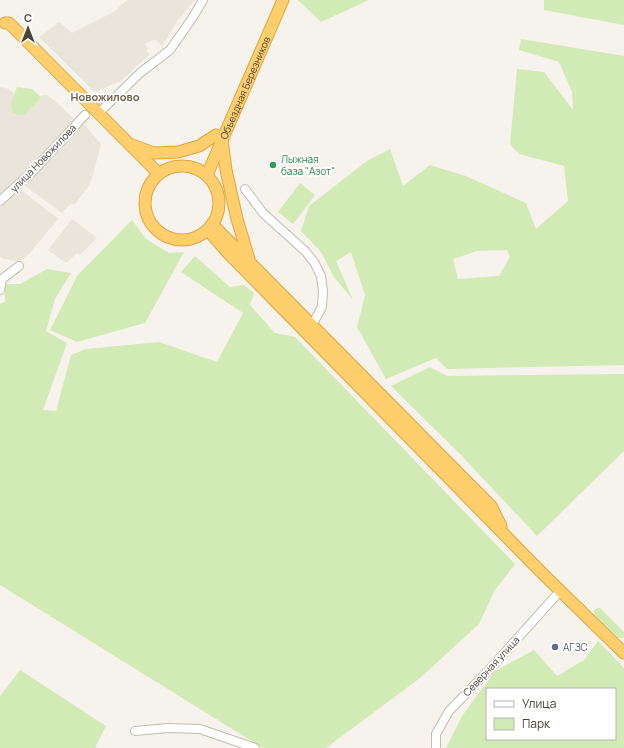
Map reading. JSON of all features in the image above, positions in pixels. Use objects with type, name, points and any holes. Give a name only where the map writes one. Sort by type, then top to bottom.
[{"type":"highway","name":"Объездная Березников","points":[[203,173],[279,0]]},
{"type":"highway","name":"Объездная Березников","points":[[219,137],[283,0]]},
{"type":"highway","points":[[5,23],[9,23],[129,144],[156,175],[5,23]]},
{"type":"highway","points":[[129,144],[154,153],[178,152],[199,146],[219,137],[237,219],[250,262]]},
{"type":"highway","points":[[176,166],[189,166],[203,173],[216,188],[219,200],[218,213],[210,227],[193,238],[181,240],[168,238],[158,232],[147,217],[144,205],[145,193],[156,175],[164,169],[176,166]]},
{"type":"highway","points":[[210,227],[250,262],[491,506],[507,537]]},
{"type":"highway","points":[[210,227],[228,252],[560,591],[624,653]]},
{"type":"street","points":[[102,110],[140,73],[170,50],[203,0]]},
{"type":"street","name":"улица Новожилова","points":[[0,201],[34,170],[85,115]]},
{"type":"street","points":[[245,189],[263,213],[305,251],[314,262],[321,276],[323,291],[322,306],[312,325]]},
{"type":"street","points":[[0,290],[1,278],[19,266]]},
{"type":"street","name":"Северная улица","points":[[436,748],[436,734],[449,711],[491,668],[560,591]]},
{"type":"street","points":[[135,731],[168,728],[200,729],[255,748]]},
{"type":"shaded area","points":[[128,0],[195,0],[178,20],[162,46],[155,39],[145,44],[148,49],[146,51],[150,54],[121,81],[95,92],[39,37],[59,22],[72,33],[114,12]]},
{"type":"shaded area","points":[[0,87],[9,89],[30,109],[40,99],[40,96],[46,95],[56,102],[75,120],[25,174],[18,178],[0,196]]},
{"type":"shaded area","points":[[84,124],[101,144],[92,178],[88,187],[74,205],[71,203],[62,213],[24,185]]},
{"type":"shaded area","points":[[19,188],[58,219],[29,254],[21,260],[16,261],[0,257],[0,207]]},
{"type":"shaded area","points":[[72,219],[97,238],[80,255],[77,253],[66,263],[48,250]]},
{"type":"green space","points":[[298,0],[369,0],[321,22]]},
{"type":"green space","points":[[544,0],[624,0],[624,25],[544,10]]},
{"type":"green space","points":[[521,39],[624,56],[624,365],[447,369],[436,358],[386,379],[357,327],[365,295],[351,252],[336,261],[353,300],[334,277],[321,252],[301,231],[309,206],[367,161],[390,149],[403,186],[430,165],[466,176],[526,203],[536,229],[568,201],[564,166],[519,154],[510,144],[517,69],[544,72],[573,110],[572,92],[559,62],[519,50]],"holes":[[[507,250],[510,257],[499,276],[458,279],[453,259],[477,251]]]},
{"type":"green space","points":[[17,87],[32,89],[40,96],[40,99],[24,115],[19,115],[12,112],[11,105]]},
{"type":"green space","points":[[300,183],[315,195],[293,224],[278,212]]},
{"type":"green space","points":[[132,220],[146,239],[169,253],[184,252],[145,323],[77,342],[50,330],[77,276]]},
{"type":"green space","points":[[195,256],[230,287],[244,285],[254,293],[250,305],[275,333],[295,337],[515,564],[495,590],[479,624],[420,678],[326,748],[263,748],[0,585],[0,304],[5,302],[5,284],[20,284],[47,269],[71,273],[55,299],[46,331],[67,343],[43,410],[56,411],[71,355],[86,349],[159,342],[217,362],[243,313],[181,272]]},
{"type":"green space","points":[[430,367],[447,376],[624,374],[624,451],[537,536],[461,455],[391,386]]},
{"type":"green space","points":[[600,608],[624,632],[623,638],[618,638],[594,614],[594,610]]},
{"type":"green space","points":[[598,641],[624,668],[624,748],[446,748],[462,716],[495,671],[534,650],[557,676],[584,660]]},
{"type":"green space","points":[[20,670],[106,726],[95,748],[0,748],[0,696]]},
{"type":"place","name":"Лыжная база \"Азот\"","points":[[273,165]]},
{"type":"place","name":"АГЗС","points":[[555,647]]},
{"type":"district","name":"Новожилово","points":[[105,97]]}]
